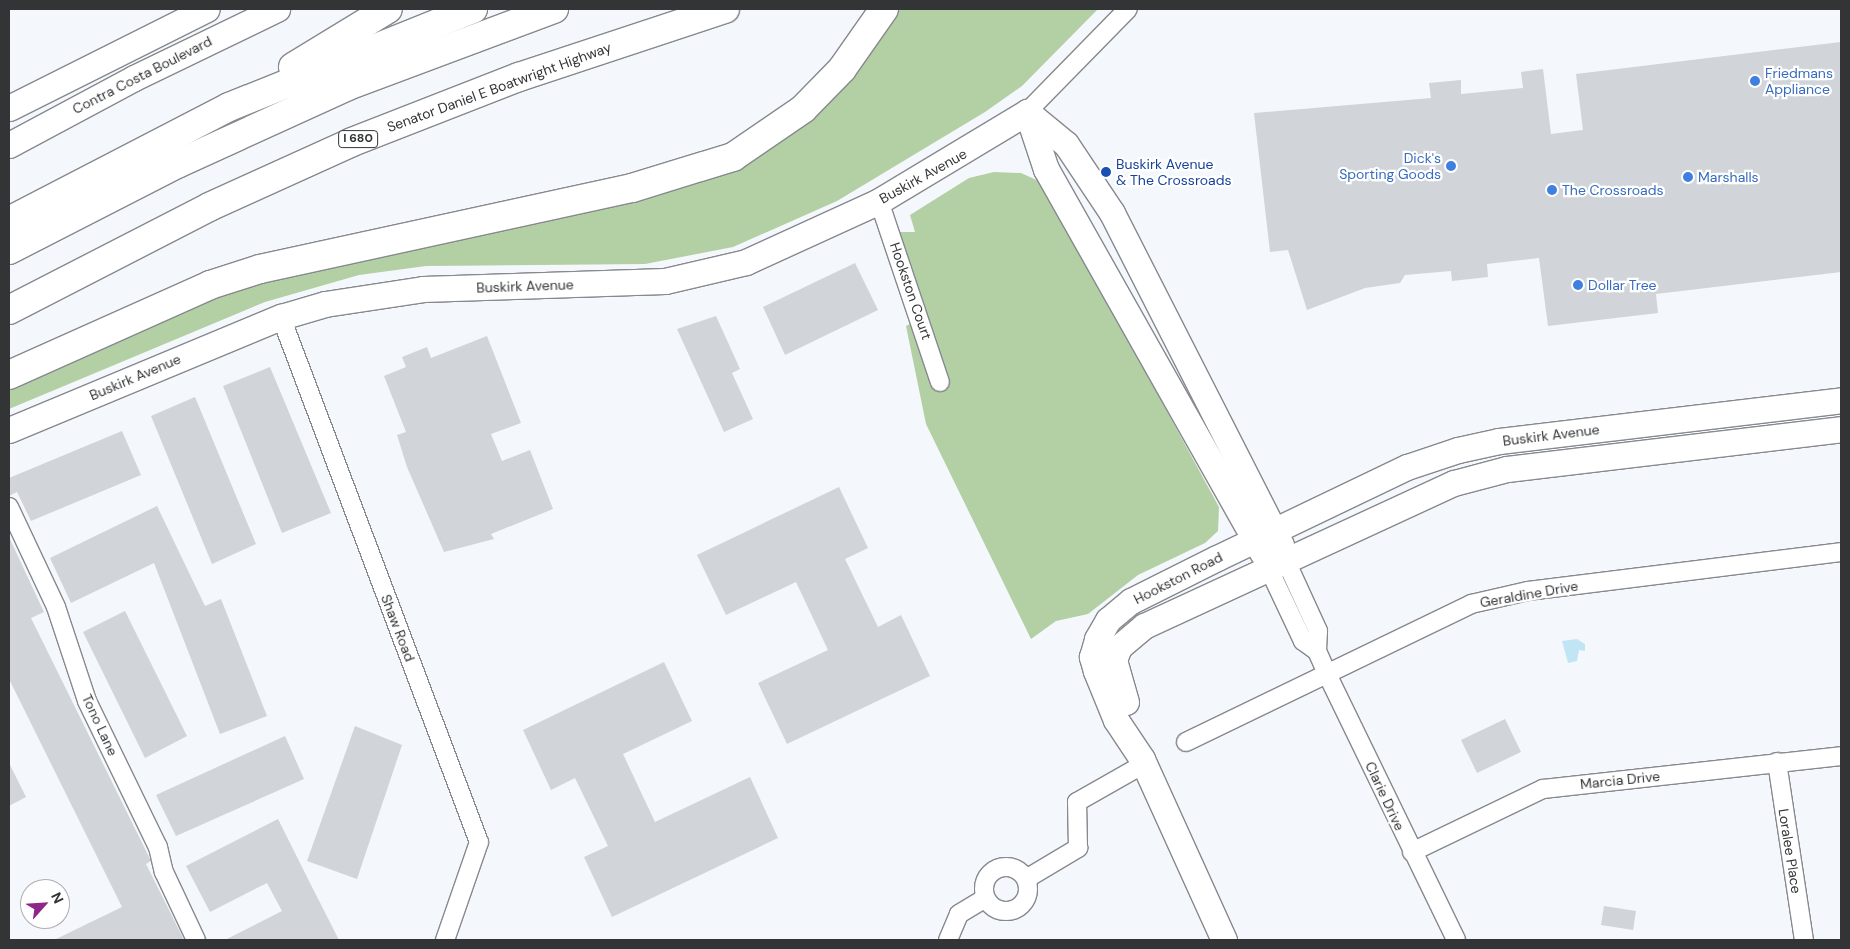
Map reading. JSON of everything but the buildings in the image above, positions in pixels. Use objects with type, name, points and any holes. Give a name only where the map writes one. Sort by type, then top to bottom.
[{"type":"highway","points":[[9,221],[229,106],[388,9]]},
{"type":"highway","points":[[229,106],[473,9]]},
{"type":"highway","points":[[9,250],[177,164],[348,86],[554,9]]},
{"type":"highway","name":"Senator Daniel E Boatwright Highway","points":[[9,310],[209,207],[352,142],[519,77],[725,9]]},
{"type":"highway","points":[[9,375],[210,286],[260,269],[632,188],[724,160],[772,134],[842,69],[884,9]]},
{"type":"main road","points":[[9,108],[207,9]]},
{"type":"main road","name":"Contra Costa Boulevard","points":[[9,145],[134,78],[277,9]]},
{"type":"main road","points":[[1027,112],[1046,169],[1267,534]]},
{"type":"main road","points":[[1027,112],[1066,144],[1112,213],[1267,534],[1277,564]]},
{"type":"main road","name":"Buskirk Avenue","points":[[9,430],[281,316],[334,302],[423,289],[665,281],[746,262],[879,201],[1027,112]]},
{"type":"main road","name":"Buskirk Avenue","points":[[1267,534],[1407,467],[1458,450],[1499,441],[1841,400]]},
{"type":"main road","name":"Buskirk Avenue","points":[[1277,564],[1454,483],[1507,469],[1841,430]]},
{"type":"main road","name":"Hookston Road","points":[[1142,759],[1116,720],[1096,671],[1092,657],[1097,638],[1108,620],[1131,601],[1267,534]]},
{"type":"main road","name":"Hookston Road","points":[[1224,940],[1142,759],[1115,676],[1114,660],[1119,647],[1168,613],[1277,564]]},
{"type":"street","points":[[1027,112],[1128,9]]},
{"type":"street","name":"Hookston Court","points":[[879,201],[940,382]]},
{"type":"street","name":"Shaw Road","points":[[281,316],[479,842],[444,940]]},
{"type":"street","name":"Tono Lane","points":[[9,507],[56,607],[87,701],[158,847],[164,872],[196,940]]},
{"type":"street","name":"Geraldine Drive","points":[[1186,742],[1328,676],[1471,604],[1528,591],[1841,552]]},
{"type":"street","name":"Clarie Drive","points":[[1277,564],[1304,641],[1317,651],[1412,852],[1456,940]]},
{"type":"street","name":"Marcia Drive","points":[[1412,852],[1543,789],[1841,756]]},
{"type":"street","points":[[1026,879],[1078,848],[1077,802],[1142,759]]},
{"type":"street","name":"Loralee Place","points":[[1777,762],[1804,940]]},
{"type":"street","points":[[996,868],[1014,868],[1026,879],[1027,897],[1016,909],[999,910],[986,898],[985,881],[996,868]]},
{"type":"street","points":[[948,940],[959,914],[986,898]]},
{"type":"green space","points":[[884,9],[1098,9],[1022,86],[985,112],[837,201],[733,247],[645,264],[426,266],[359,275],[265,302],[9,409],[9,375],[210,285],[632,188],[772,134]]},
{"type":"green space","points":[[994,172],[1021,173],[1043,183],[1219,507],[1218,531],[1205,543],[1138,575],[1088,614],[1056,621],[1031,639],[926,424],[906,326],[922,318],[890,232],[915,232],[910,215],[969,178]]},
{"type":"water","points":[[1577,639],[1585,644],[1585,651],[1579,650],[1577,661],[1568,663],[1562,641]]},
{"type":"place","name":"Friedmans Appliance","points":[[1755,81]]},
{"type":"place","name":"Dick's Sporting Goods","points":[[1451,166]]},
{"type":"place","name":"Buskirk Avenue & The Crossroads","points":[[1106,172]]},
{"type":"place","name":"Marshalls","points":[[1688,177]]},
{"type":"place","name":"The Crossroads","points":[[1552,190]]},
{"type":"place","name":"Dollar Tree","points":[[1578,285]]}]
